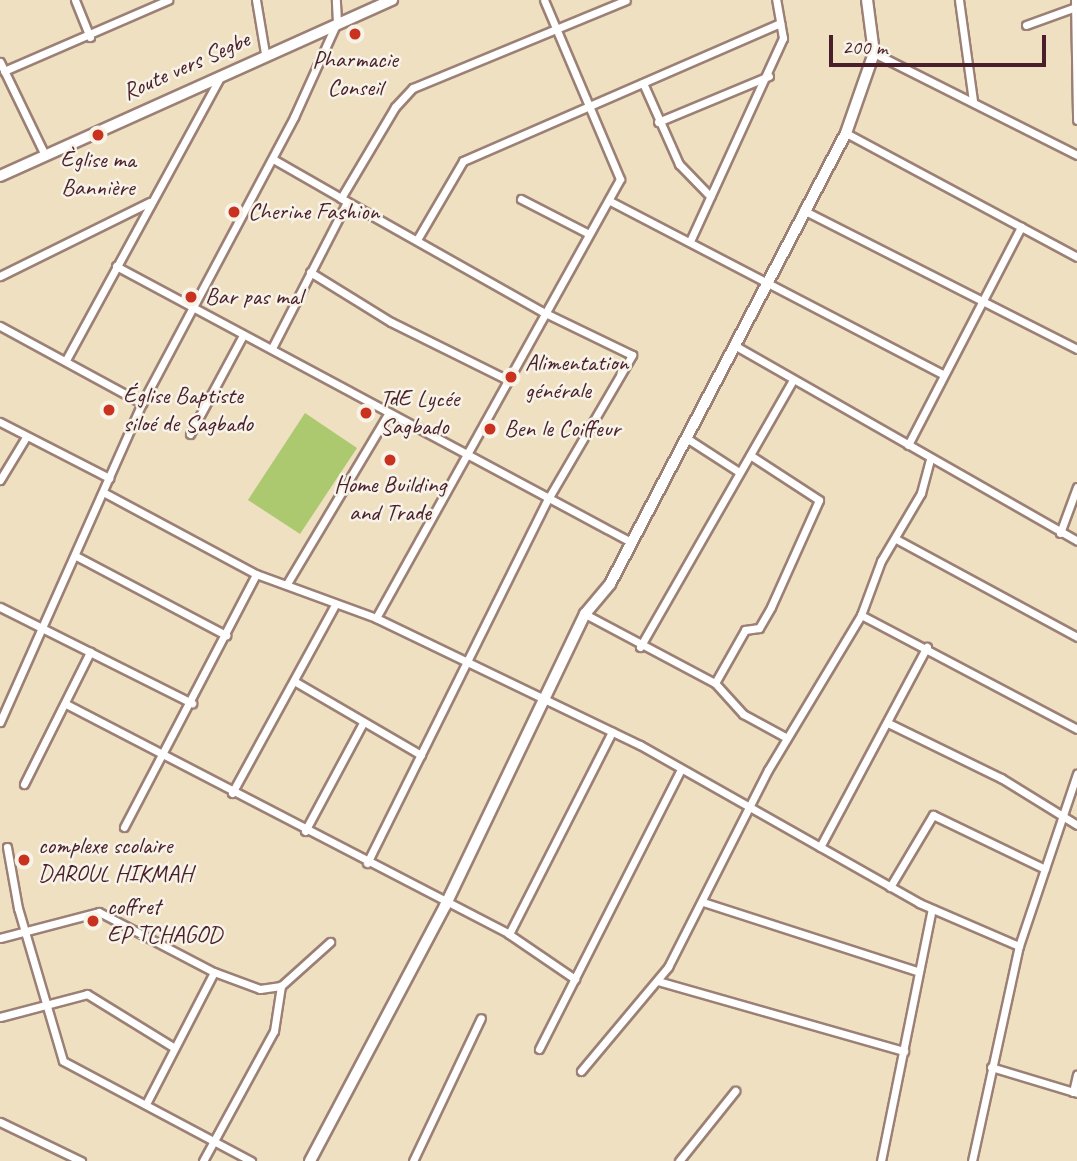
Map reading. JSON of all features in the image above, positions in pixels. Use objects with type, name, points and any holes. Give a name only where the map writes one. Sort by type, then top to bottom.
[{"type":"street","points":[[75,0],[90,37]]},
{"type":"street","points":[[4,71],[90,37],[169,0]]},
{"type":"street","points":[[256,0],[265,53]]},
{"type":"street","points":[[0,722],[45,630],[142,403],[273,159],[337,22],[336,0]]},
{"type":"street","name":"Route vers Segbe","points":[[0,176],[265,53],[392,0]]},
{"type":"street","points":[[376,618],[464,454],[543,312],[610,201],[620,179],[544,0]]},
{"type":"street","points":[[272,348],[344,200],[395,107],[413,88],[557,31],[626,0]]},
{"type":"street","points":[[691,239],[769,75],[783,38],[776,0]]},
{"type":"street","points":[[310,1161],[445,906],[585,614],[631,542],[688,439],[801,209],[846,133],[874,53],[867,0]]},
{"type":"street","points":[[959,0],[973,101]]},
{"type":"street","points":[[1026,25],[1074,4],[1077,120]]},
{"type":"street","points":[[418,238],[463,161],[780,23]]},
{"type":"street","points":[[874,53],[1077,155]]},
{"type":"street","points":[[0,62],[46,155]]},
{"type":"street","points":[[66,360],[223,72]]},
{"type":"street","points":[[659,122],[769,75]]},
{"type":"street","points":[[643,83],[679,164],[710,196]]},
{"type":"street","points":[[846,133],[1077,257]]},
{"type":"street","points":[[273,159],[418,238],[543,312],[632,355],[548,499],[467,667],[367,863]]},
{"type":"street","points":[[520,199],[589,234]]},
{"type":"street","points":[[610,201],[691,239],[766,282],[943,374]]},
{"type":"street","points":[[0,276],[151,202]]},
{"type":"street","points":[[801,209],[1077,349]]},
{"type":"street","points":[[908,445],[979,299],[1020,227]]},
{"type":"street","points":[[116,265],[243,335],[272,348],[388,414],[631,542]]},
{"type":"street","points":[[310,272],[391,323],[506,379]]},
{"type":"street","points":[[0,326],[142,403]]},
{"type":"street","points":[[190,434],[243,335]]},
{"type":"street","points":[[734,345],[930,460],[1077,541]]},
{"type":"street","points":[[640,647],[793,380]]},
{"type":"street","points":[[288,582],[388,414]]},
{"type":"street","points":[[0,422],[109,478]]},
{"type":"street","points":[[0,480],[26,437]]},
{"type":"street","points":[[688,439],[739,472]]},
{"type":"street","points":[[715,683],[745,630],[759,628],[820,500],[750,455]]},
{"type":"street","points":[[581,1071],[658,981],[703,902],[787,738],[861,615],[896,539],[922,493],[930,460]]},
{"type":"street","points":[[1060,533],[1077,487]]},
{"type":"street","points":[[103,492],[256,574],[288,582],[335,606],[376,618],[467,667],[546,698],[681,769],[890,887],[932,909],[1019,946]]},
{"type":"street","points":[[896,539],[1077,637]]},
{"type":"street","points":[[76,556],[226,635]]},
{"type":"street","points":[[124,827],[192,704],[256,574]]},
{"type":"street","points":[[232,793],[335,606]]},
{"type":"street","points":[[0,607],[192,704]]},
{"type":"street","points":[[585,614],[640,647],[715,683],[743,714],[787,738]]},
{"type":"street","points":[[861,615],[927,647],[1077,729]]},
{"type":"street","points":[[820,847],[927,647]]},
{"type":"street","points":[[23,784],[66,704],[90,652]]},
{"type":"street","points":[[294,681],[421,755]]},
{"type":"street","points":[[66,704],[445,906],[509,934],[575,979]]},
{"type":"street","points":[[305,831],[363,723]]},
{"type":"street","points":[[888,723],[1001,778],[1077,825]]},
{"type":"street","points":[[509,934],[612,732]]},
{"type":"street","points":[[539,1049],[681,769]]},
{"type":"street","points":[[972,1161],[1019,946],[1077,774]]},
{"type":"street","points":[[890,887],[933,815],[1045,869]]},
{"type":"street","points":[[7,847],[23,929],[44,1006],[66,1064],[147,1102],[251,1161]]},
{"type":"street","points":[[703,902],[917,971]]},
{"type":"street","points":[[881,1161],[904,1051],[917,971],[932,909]]},
{"type":"street","points":[[0,939],[23,929],[99,912],[214,972],[260,989],[281,986],[330,942]]},
{"type":"street","points":[[147,1102],[214,972]]},
{"type":"street","points":[[658,981],[904,1051]]},
{"type":"street","points":[[203,1161],[274,1031],[281,986]]},
{"type":"street","points":[[0,1017],[93,995],[173,1047]]},
{"type":"street","points":[[413,1161],[481,1018]]},
{"type":"street","points":[[992,1067],[1075,1092],[1077,1074]]},
{"type":"street","points":[[679,1161],[735,1091]]},
{"type":"street","points":[[0,1122],[80,1161]]},
{"type":"street","points":[[63,1161],[72,1156]]},
{"type":"green space","points":[[305,413],[357,448],[300,534],[248,500]]},
{"type":"place","name":"Pharmacie Conseil","points":[[355,34]]},
{"type":"place","name":"Èglise ma Bannière","points":[[98,135]]},
{"type":"place","name":"Cherine Fashion","points":[[234,212]]},
{"type":"place","name":"Bar pas mal","points":[[191,297]]},
{"type":"place","name":"Alimentation générale","points":[[511,377]]},
{"type":"place","name":"Église Baptiste siloé de Sagbado","points":[[109,410]]},
{"type":"place","name":"TdE Lycée Sagbado","points":[[366,413]]},
{"type":"place","name":"Ben le Coiffeur","points":[[490,429]]},
{"type":"place","name":"Home Building and Trade","points":[[390,460]]},
{"type":"place","name":"complexe scolaire DAROUL HIKMAH","points":[[24,860]]},
{"type":"place","name":"coffret EP TCHAGOD","points":[[93,921]]}]
